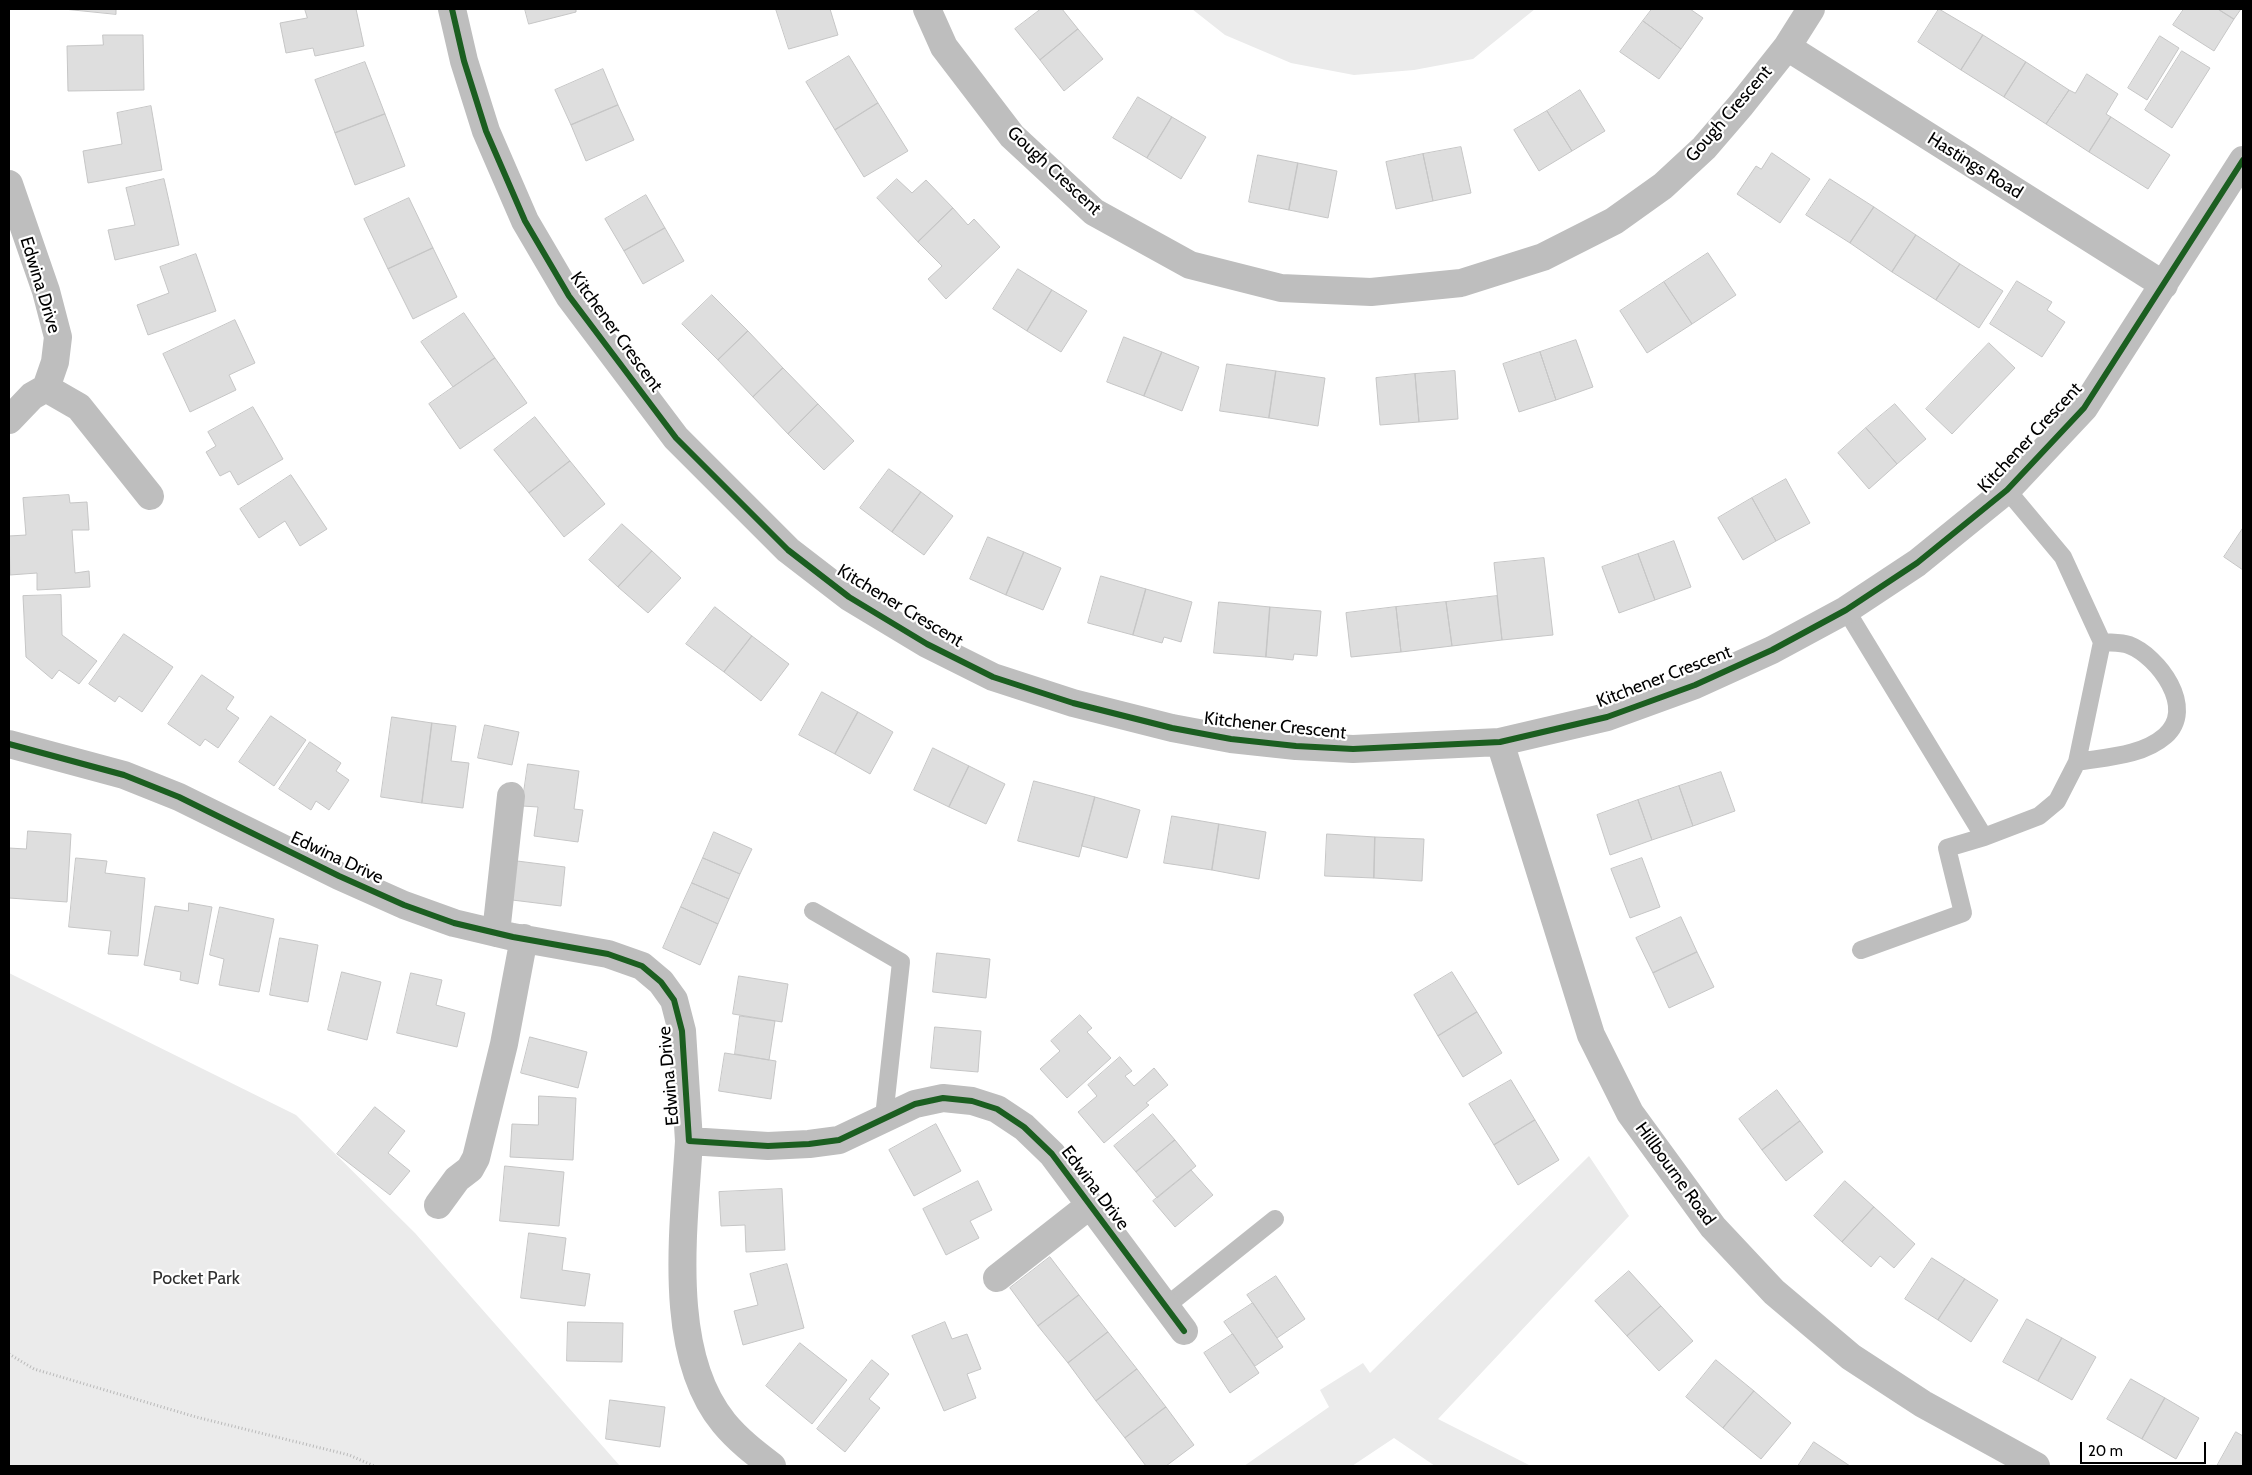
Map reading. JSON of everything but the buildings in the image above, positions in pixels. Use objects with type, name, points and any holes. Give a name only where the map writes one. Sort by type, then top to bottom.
[{"type":"street","name":"Kitchener Crescent","points":[[452,9],[464,61],[486,131],[525,221],[569,296],[676,438],[788,550],[849,597],[927,644],[993,677],[1073,703],[1172,728],[1231,739],[1334,748],[1500,742],[1607,717],[1695,685],[1772,650],[1846,610],[1917,563],[2007,490],[2084,408],[2243,160]]},
{"type":"street","name":"Gough Crescent","points":[[927,9],[944,47],[1012,136],[1094,212],[1190,265],[1281,288],[1371,292],[1461,283],[1544,257],[1614,221],[1663,186],[1704,148],[1741,105],[1786,47],[1811,9]]},
{"type":"street","name":"Hastings Road","points":[[1786,47],[2164,285]]},
{"type":"street","name":"Edwina Drive","points":[[9,184],[46,291],[58,337],[55,362],[46,388]]},
{"type":"street","points":[[9,420],[32,396],[46,388],[79,407],[150,496]]},
{"type":"street","name":"Hillbourne Road","points":[[1500,742],[1591,1035],[1630,1113],[1713,1227],[1774,1292],[1851,1357],[1923,1404],[2036,1466]]},
{"type":"street","name":"Edwina Drive","points":[[9,744],[124,775],[179,797],[260,838],[404,905],[454,923],[496,933],[608,954],[642,966],[661,982],[674,1000],[682,1031],[689,1141],[685,1206],[683,1299],[686,1332],[693,1364],[706,1394],[724,1423],[749,1449],[772,1466]]},
{"type":"street","points":[[496,933],[511,796]]},
{"type":"street","points":[[438,1205],[458,1179],[470,1169],[476,1158],[504,1044],[524,938]]},
{"type":"street","name":"Edwina Drive","points":[[689,1141],[768,1146],[809,1144],[838,1140],[915,1104],[943,1098],[972,1100],[997,1109],[1024,1126],[1052,1154],[1184,1331]]},
{"type":"street","name":"Edwina Drive","points":[[997,1278],[1090,1205]]},
{"type":"lane","points":[[1861,950],[1963,913],[1947,848],[1984,837],[2039,816],[2057,801],[2078,762],[2102,642],[2063,557],[2007,490]]},
{"type":"lane","points":[[1846,610],[1984,837]]},
{"type":"lane","points":[[2078,762],[2149,747],[2166,735],[2175,721],[2177,699],[2164,674],[2147,655],[2127,644],[2102,642]]},
{"type":"lane","points":[[813,911],[901,962],[884,1117]]},
{"type":"lane","points":[[1165,1307],[1275,1219]]},
{"type":"path","points":[[9,1354],[34,1370],[196,1417],[349,1455],[374,1466]]},
{"type":"green space","points":[[1192,9],[1535,9],[1473,59],[1414,70],[1354,75],[1291,63],[1225,35]]},
{"type":"green space","name":"Pocket Park","points":[[9,973],[296,1115],[415,1233],[620,1466],[9,1466]]},
{"type":"green space","points":[[1589,1156],[1629,1216],[1438,1419],[1531,1466],[1435,1466],[1394,1438],[1352,1466],[1244,1466],[1329,1407],[1320,1390],[1363,1363],[1370,1373]]},
{"type":"cycle path","points":[[452,9],[464,61],[486,131],[525,221],[569,296],[676,438],[788,550],[849,597],[927,644],[993,677],[1073,703],[1172,728],[1231,739],[1296,746],[1353,749],[1500,742],[1607,717],[1695,685],[1772,650],[1846,610],[1917,563],[2007,490],[2084,408],[2243,160]]},
{"type":"cycle path","points":[[9,744],[124,775],[179,797],[339,876],[404,905],[454,923],[513,937],[608,954],[642,966],[661,982],[674,1000],[682,1031],[689,1141],[768,1146],[839,1140],[915,1104],[943,1098],[972,1101],[997,1109],[1024,1127],[1052,1154],[1184,1331]]}]
